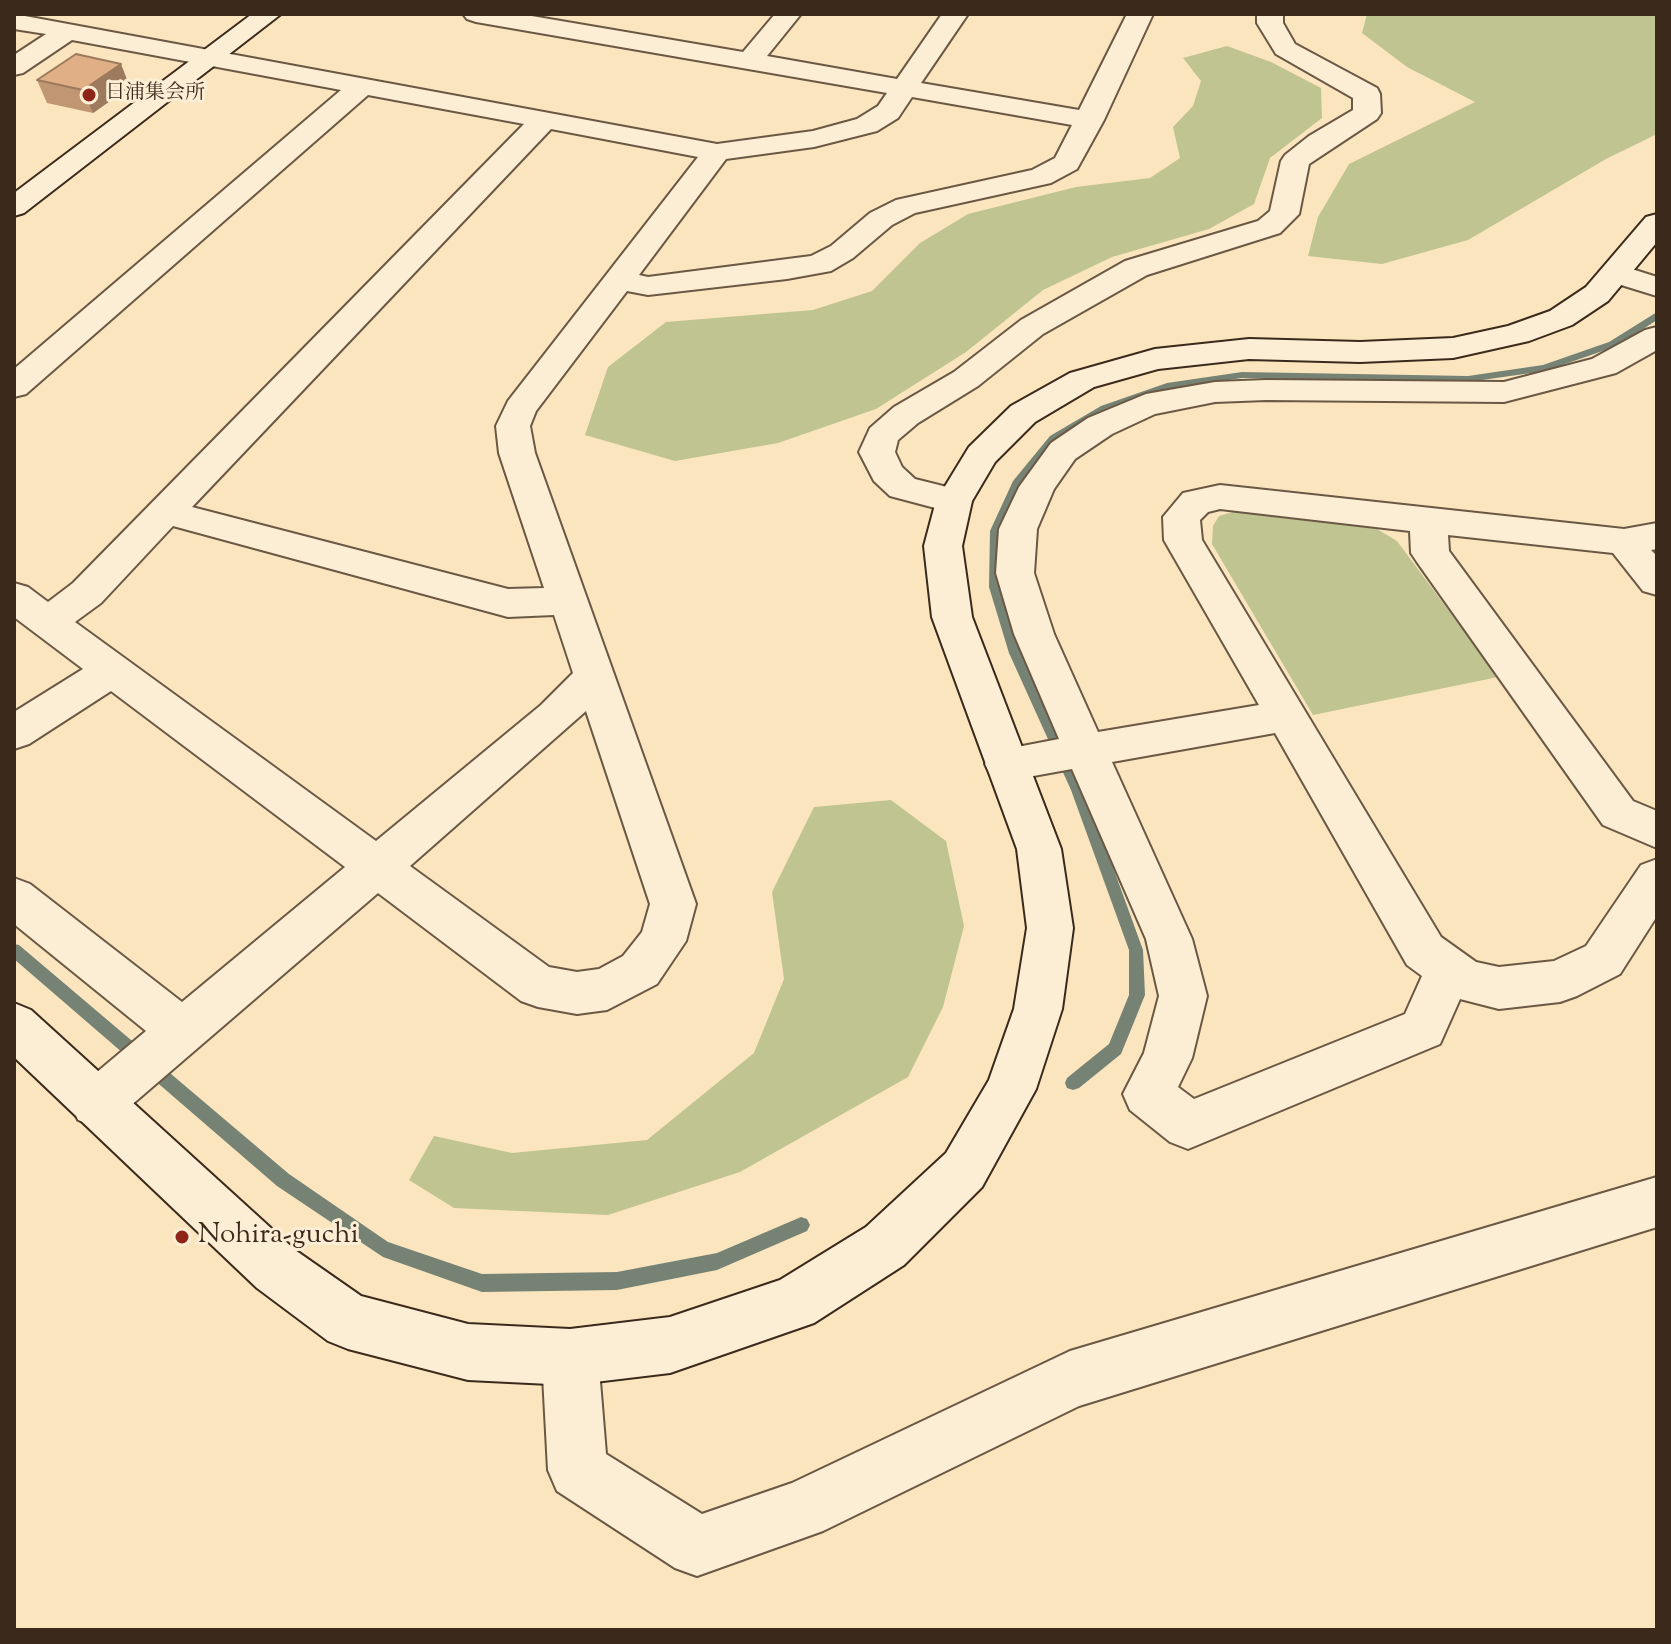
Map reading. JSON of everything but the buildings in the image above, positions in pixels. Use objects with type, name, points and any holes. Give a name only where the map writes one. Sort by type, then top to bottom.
[{"type":"street","points":[[14,207],[268,14]]},
{"type":"street","points":[[476,14],[1090,120]]},
{"type":"street","points":[[597,35],[618,14]]},
{"type":"street","points":[[749,61],[788,14]]},
{"type":"street","points":[[14,21],[717,152],[814,139],[867,125],[888,112],[955,14]]},
{"type":"street","points":[[618,280],[648,286],[820,264],[842,252],[881,219],[906,206],[1041,177],[1067,163],[1140,14]]},
{"type":"street","points":[[954,501],[903,488],[887,473],[877,452],[882,436],[906,415],[966,379],[1032,327],[1136,268],[1269,227],[1284,214],[1295,161],[1319,142],[1367,113],[1367,94],[1285,49],[1270,23],[1270,14]]},
{"type":"street","points":[[14,67],[68,31]]},
{"type":"street","points":[[14,387],[363,85]]},
{"type":"street","points":[[48,622],[87,593],[544,120]]},
{"type":"street","points":[[14,597],[538,986],[577,993],[607,989],[640,970],[663,941],[673,904],[517,453],[513,426],[520,409],[717,152]]},
{"type":"street","points":[[14,1025],[276,1269],[348,1321],[468,1352],[570,1357],[670,1345],[794,1303],[885,1246],[964,1170],[1011,1089],[1038,1009],[1050,928],[1039,849],[952,617],[943,546],[954,501],[982,455],[1023,414],[1082,380],[1155,359],[1249,349],[1360,352],[1453,348],[1517,334],[1561,318],[1597,294],[1657,223]]},
{"type":"street","points":[[1616,273],[1657,287]]},
{"type":"street","points":[[1449,969],[1423,1029],[1188,1125],[1148,1094],[1167,1058],[1183,996],[1169,939],[1034,634],[1015,573],[1018,529],[1037,487],[1063,451],[1100,426],[1146,405],[1215,392],[1266,390],[1504,392],[1604,366],[1657,337]]},
{"type":"street","points":[[1657,582],[1640,539],[1220,497],[1196,502],[1181,517],[1183,540],[1424,951],[1464,980],[1499,988],[1560,981],[1603,960],[1657,878]]},
{"type":"street","points":[[166,512],[508,603],[568,601]]},
{"type":"street","points":[[1428,520],[1430,553],[1618,813],[1657,830]]},
{"type":"street","points":[[14,733],[113,670]]},
{"type":"street","points":[[96,1104],[556,716],[595,676]]},
{"type":"street","points":[[1006,764],[1285,716]]},
{"type":"street","points":[[14,897],[182,1031]]},
{"type":"street","points":[[570,1357],[578,1470],[697,1546],[802,1510],[1070,1380],[1657,1202]]},
{"type":"green space","points":[[1367,14],[1657,14],[1657,134],[1606,159],[1468,240],[1382,264],[1308,256],[1318,217],[1349,164],[1475,102],[1407,67],[1362,33]]},
{"type":"green space","points":[[1227,46],[1271,62],[1321,88],[1322,118],[1270,158],[1254,204],[1209,229],[1112,257],[1043,290],[966,352],[876,409],[778,443],[675,461],[585,435],[608,367],[666,322],[813,310],[872,291],[920,243],[968,214],[1076,187],[1150,178],[1180,158],[1173,127],[1193,106],[1201,81],[1183,58]]},
{"type":"green space","points":[[1236,511],[1377,529],[1397,541],[1498,677],[1313,715],[1212,544],[1213,526],[1219,516]]},
{"type":"green space","points":[[891,800],[946,841],[964,926],[943,1007],[908,1077],[740,1172],[608,1215],[454,1208],[409,1180],[434,1136],[512,1153],[647,1140],[754,1053],[784,979],[772,892],[814,807]]},
{"type":"waterway","points":[[1073,1083],[1115,1049],[1137,995],[1136,950],[1078,790],[1015,653],[995,587],[996,531],[1017,484],[1054,439],[1105,408],[1171,385],[1242,375],[1468,379],[1545,368],[1613,344],[1657,315]]},
{"type":"waterway","points":[[14,950],[283,1180],[383,1249],[482,1283],[617,1281],[717,1261],[801,1225]]},
{"type":"place","name":"日浦集会所","points":[[89,95]]},
{"type":"place","name":"Nohira-guchi","points":[[182,1237]]}]
